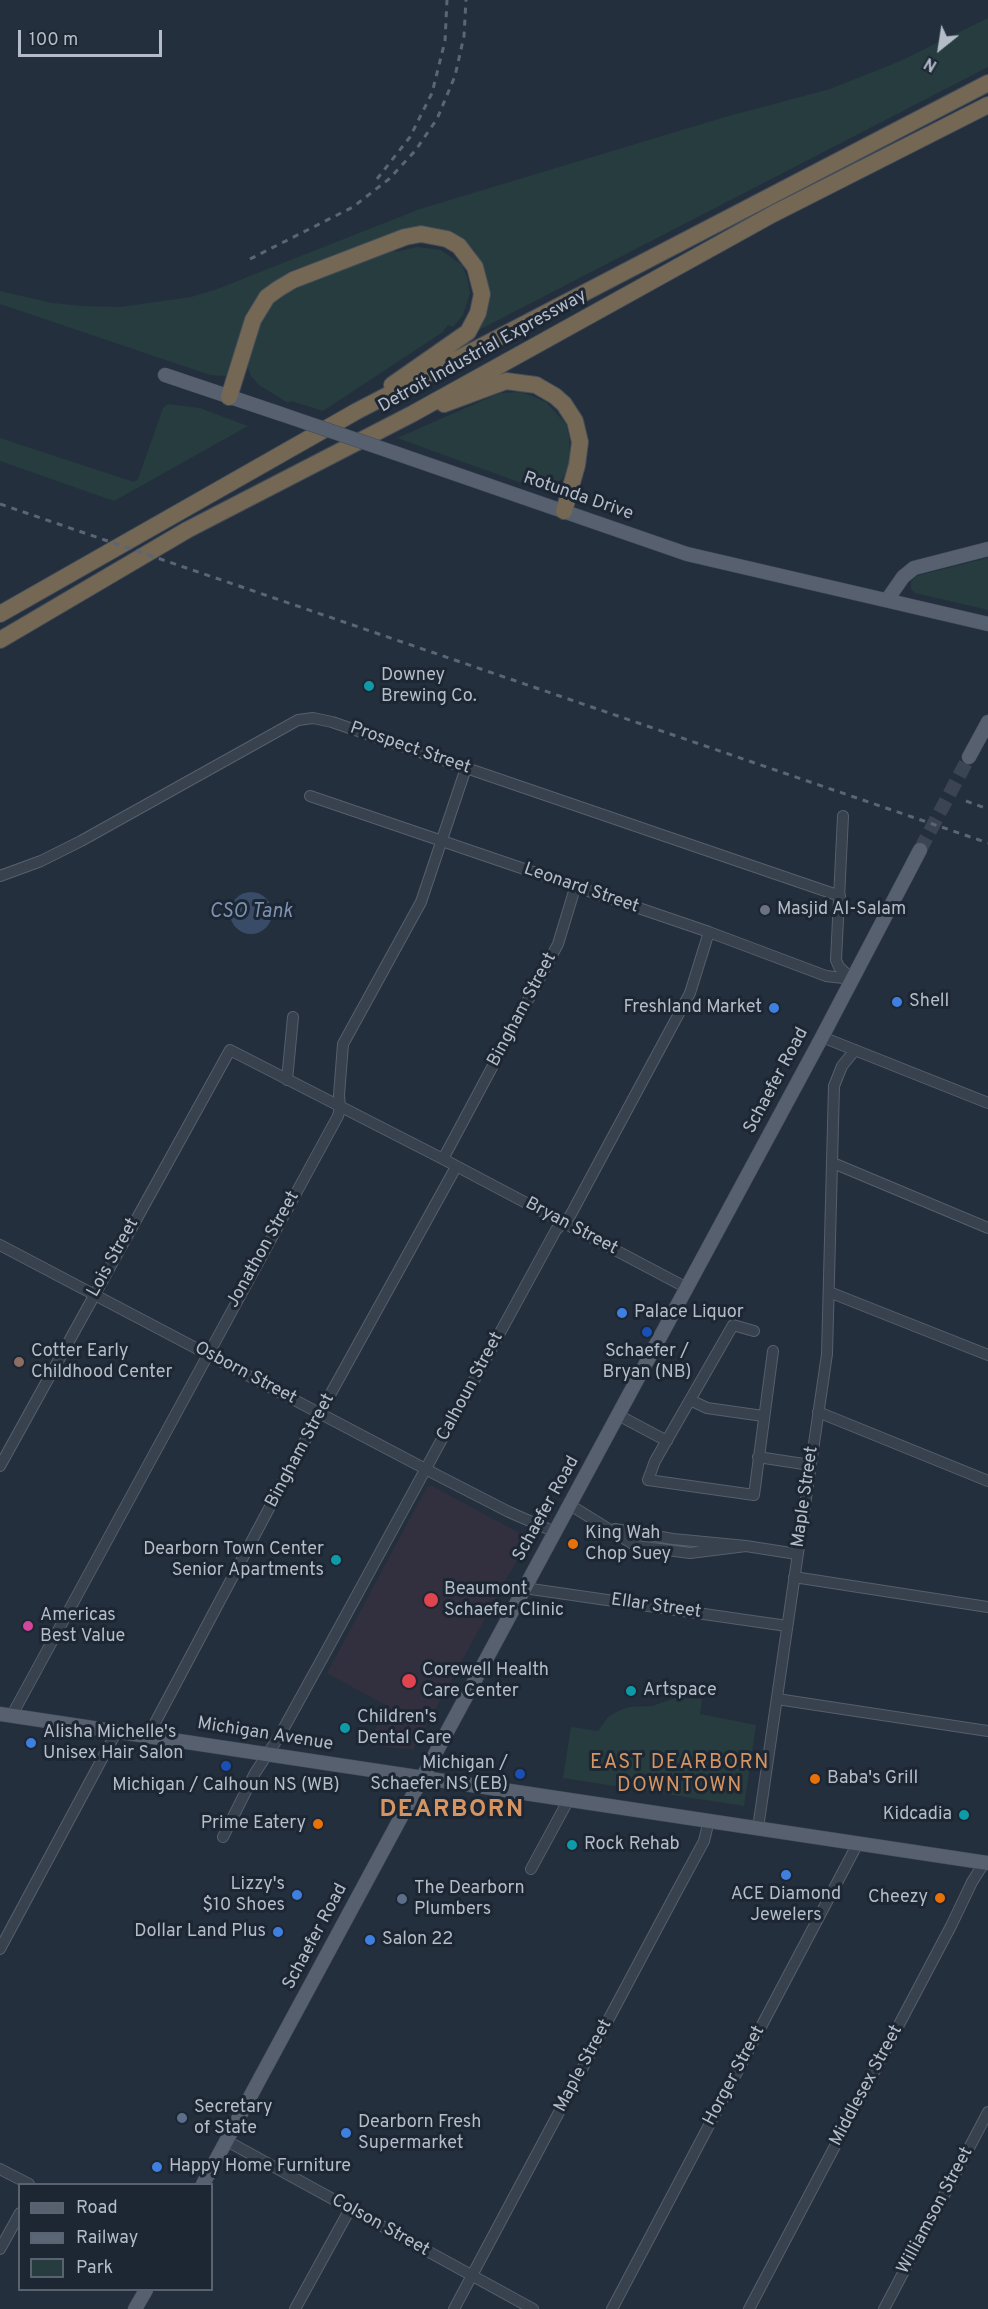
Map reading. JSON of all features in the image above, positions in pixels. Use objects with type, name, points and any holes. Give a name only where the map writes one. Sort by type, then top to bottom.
[{"type":"highway","name":"Detroit Industrial Expressway","points":[[0,614],[357,411],[988,83]]},
{"type":"highway","name":"Detroit Industrial Expressway","points":[[0,640],[187,530],[412,414],[773,214],[988,105]]},
{"type":"highway","points":[[229,397],[253,320],[267,297],[278,289],[293,280],[405,237],[421,234],[447,239],[469,255],[480,280],[480,304],[474,323],[468,332],[413,368],[357,411]]},
{"type":"highway","points":[[412,414],[466,397],[506,381],[528,383],[555,396],[575,421],[580,442],[580,454],[564,511]]},
{"type":"main road","name":"Rotunda Drive","points":[[165,375],[687,554],[988,624]]},
{"type":"main road","points":[[887,600],[903,578],[914,568],[988,549]]},
{"type":"main road","points":[[969,757],[988,722]]},
{"type":"main road","name":"Schaefer Road","points":[[205,2183],[822,1037],[920,850]]},
{"type":"main road","name":"Michigan Avenue","points":[[6,1714],[986,1863]]},
{"type":"main road","points":[[135,2309],[145,2291]]},
{"type":"street","name":"Prospect Street","points":[[0,876],[41,861],[81,841],[298,720],[313,718],[332,722],[840,896]]},
{"type":"street","name":"Jonathon Street","points":[[6,1714],[331,1130],[340,1108],[343,1044],[421,902],[466,768]]},
{"type":"street","name":"Leonard Street","points":[[310,796],[709,932],[826,976],[852,979]]},
{"type":"street","points":[[843,816],[837,960],[839,967],[852,979]]},
{"type":"street","name":"Bingham Street","points":[[443,1159],[558,944],[575,888]]},
{"type":"street","name":"Calhoun Street","points":[[223,1837],[556,1230],[570,1216],[690,993],[709,932]]},
{"type":"street","points":[[293,1017],[287,1080],[443,1159]]},
{"type":"street","points":[[822,1037],[988,1103]]},
{"type":"street","name":"Lois Street","points":[[0,1466],[230,1050],[287,1080]]},
{"type":"street","name":"Maple Street","points":[[758,1828],[827,1354],[834,1086],[842,1066],[855,1050]]},
{"type":"street","name":"Bryan Street","points":[[443,1159],[687,1288]]},
{"type":"street","points":[[833,1163],[988,1228]]},
{"type":"street","name":"Bingham Street","points":[[148,1736],[456,1167]]},
{"type":"street","name":"Osborn Street","points":[[0,1245],[509,1512],[555,1532]]},
{"type":"street","points":[[829,1292],[988,1355]]},
{"type":"street","points":[[754,1331],[733,1325],[655,1461],[648,1480],[754,1495],[773,1351]]},
{"type":"street","points":[[690,1400],[708,1408],[763,1416]]},
{"type":"street","points":[[818,1412],[988,1481]]},
{"type":"street","points":[[618,1415],[667,1441]]},
{"type":"street","points":[[758,1457],[810,1465]]},
{"type":"street","points":[[570,1505],[611,1529],[797,1554]]},
{"type":"street","points":[[794,1577],[988,1607]]},
{"type":"street","name":"Ellar Street","points":[[524,1588],[787,1626]]},
{"type":"street","points":[[777,1699],[988,1731]]},
{"type":"street","points":[[0,1949],[117,1731]]},
{"type":"street","points":[[531,1869],[569,1799]]},
{"type":"street","name":"Maple Street","points":[[454,2309],[704,1841],[709,1820]]},
{"type":"street","name":"Horger Street","points":[[612,2309],[858,1844]]},
{"type":"street","name":"Middlesex Street","points":[[749,2309],[972,1882],[986,1863]]},
{"type":"street","name":"Williamson Street","points":[[884,2309],[988,2112]]},
{"type":"street","name":"Colson Street","points":[[227,2141],[533,2309]]},
{"type":"street","points":[[0,2169],[27,2183]]},
{"type":"street","points":[[296,2309],[350,2209]]},
{"type":"street","points":[[0,2248],[18,2216]]},
{"type":"shaded area","name":"Beaumont Schaefer Clinic","points":[[432,1486],[529,1538],[413,1750],[367,1745],[387,1706],[327,1673],[427,1487]]},
{"type":"green space","points":[[988,18],[988,67],[475,332],[489,294],[484,267],[473,249],[463,240],[401,230],[290,271],[267,287],[251,308],[226,376],[210,375],[0,304],[0,291],[52,303],[84,306],[120,307],[191,297],[217,289],[420,209],[725,117],[830,89],[898,62]]},
{"type":"green space","points":[[417,247],[441,250],[462,265],[470,293],[463,315],[453,327],[448,325],[443,332],[323,411],[291,401],[288,403],[259,385],[251,376],[248,368],[249,355],[259,327],[273,302],[293,286],[393,249],[395,252]]},
{"type":"green space","points":[[522,392],[546,402],[566,424],[570,459],[567,472],[550,488],[535,488],[397,438],[500,393]]},
{"type":"green space","points":[[168,404],[200,408],[248,426],[114,501],[0,461],[0,438],[134,482],[138,479],[163,408]]},
{"type":"green space","points":[[988,558],[988,610],[915,593],[911,589],[911,582],[916,576]]},
{"type":"green space","points":[[675,1698],[702,1699],[700,1714],[756,1725],[744,1806],[563,1778],[571,1727],[598,1731],[608,1717],[618,1711],[629,1707],[652,1706]]},
{"type":"water","name":"CSO Tank","points":[[251,892],[259,893],[266,898],[271,905],[271,921],[266,928],[259,933],[251,934],[243,933],[236,928],[231,921],[230,913],[231,905],[236,898],[243,893]]},
{"type":"tunnel","points":[[920,850],[969,757]]},
{"type":"railway","points":[[377,179],[410,137],[432,93],[445,41],[447,0]]},
{"type":"railway","points":[[250,259],[353,207],[389,179],[415,151],[437,119],[455,76],[464,36],[466,0]]},
{"type":"railway","points":[[0,504],[988,843]]},
{"type":"railway","points":[[966,801],[988,809]]},
{"type":"place","name":"Downey Brewing Co.","points":[[369,686]]},
{"type":"place","name":"Masjid Al-Salam","points":[[765,910]]},
{"type":"place","name":"Shell","points":[[897,1002]]},
{"type":"place","name":"Freshland Market","points":[[774,1008]]},
{"type":"place","name":"Palace Liquor","points":[[622,1313]]},
{"type":"place","name":"Schaefer / Bryan (NB)","points":[[647,1332]]},
{"type":"place","name":"Cotter Early Childhood Center","points":[[19,1362]]},
{"type":"place","name":"King Wah Chop Suey","points":[[573,1544]]},
{"type":"place","name":"Dearborn Town Center Senior Apartments","points":[[336,1560]]},
{"type":"place","name":"Beaumont Schaefer Clinic","points":[[431,1600]]},
{"type":"place","name":"Americas Best Value","points":[[28,1626]]},
{"type":"place","name":"Corewell Health Care Center","points":[[409,1681]]},
{"type":"place","name":"Artspace","points":[[631,1691]]},
{"type":"place","name":"Children's Dental Care","points":[[345,1728]]},
{"type":"place","name":"Alisha Michelle's Unisex Hair Salon","points":[[31,1743]]},
{"type":"place","name":"Michigan / Calhoun NS (WB)","points":[[226,1766]]},
{"type":"place","name":"Michigan / Schaefer NS (EB)","points":[[520,1774]]},
{"type":"place","name":"Baba's Grill","points":[[815,1779]]},
{"type":"place","name":"Kidcadia","points":[[964,1815]]},
{"type":"place","name":"Prime Eatery","points":[[318,1824]]},
{"type":"place","name":"Rock Rehab","points":[[572,1845]]},
{"type":"place","name":"ACE Diamond Jewelers","points":[[786,1875]]},
{"type":"place","name":"Lizzy's $10 Shoes","points":[[297,1895]]},
{"type":"place","name":"Cheezy","points":[[940,1898]]},
{"type":"place","name":"The Dearborn Plumbers","points":[[402,1899]]},
{"type":"place","name":"Dollar Land Plus","points":[[278,1932]]},
{"type":"place","name":"Salon 22","points":[[370,1940]]},
{"type":"place","name":"Secretary of State","points":[[182,2118]]},
{"type":"place","name":"Dearborn Fresh Supermarket","points":[[346,2133]]},
{"type":"place","name":"Happy Home Furniture","points":[[157,2167]]},
{"type":"district","name":"EAST DEARBORN DOWNTOWN","points":[[680,1776]]},
{"type":"district","name":"DEARBORN","points":[[452,1811]]}]
